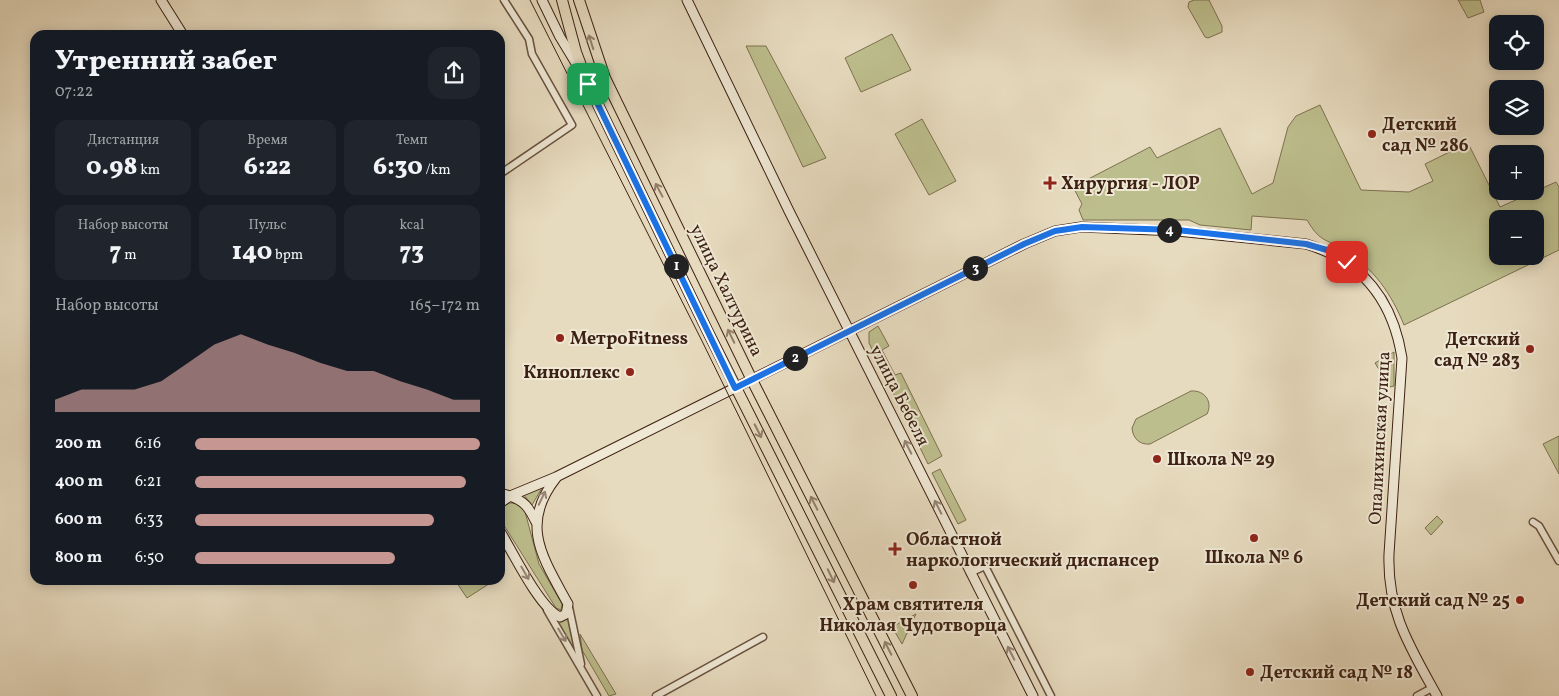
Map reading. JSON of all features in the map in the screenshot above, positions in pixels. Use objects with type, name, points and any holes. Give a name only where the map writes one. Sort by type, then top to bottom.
[{"type":"main road","name":"улица Халтурина","points":[[562,0],[573,43],[588,84],[735,388],[891,696]]},
{"type":"main road","name":"улица Халтурина","points":[[579,0],[604,78],[752,380],[912,696]]},
{"type":"street","points":[[162,0],[180,30]]},
{"type":"street","points":[[504,0],[529,40],[532,54],[572,125],[505,171]]},
{"type":"street","points":[[542,0],[560,37],[588,84]]},
{"type":"street","name":"улица Бебеля","points":[[688,0],[849,331],[1033,696]]},
{"type":"street","name":"Опалихинская улица","points":[[505,499],[556,478],[1032,240],[1055,231],[1082,227],[1177,230],[1289,241],[1327,250],[1347,262],[1378,292],[1398,334],[1402,358],[1389,554],[1389,586],[1397,621],[1434,692]]},
{"type":"street","points":[[536,522],[544,493],[556,478]]},
{"type":"street","points":[[505,494],[528,505],[536,522],[539,547],[568,604],[582,670]]},
{"type":"street","points":[[1533,522],[1539,526],[1559,561]]},
{"type":"street","points":[[505,539],[597,696]]},
{"type":"street","points":[[970,574],[985,566],[1051,696]]},
{"type":"street","points":[[542,601],[555,615],[560,617],[566,614],[568,604]]},
{"type":"street","points":[[656,696],[763,637]]},
{"type":"street","points":[[1417,696],[1434,692]]},
{"type":"green space","points":[[1209,0],[1222,26],[1222,32],[1208,38],[1205,37],[1188,7],[1189,2]]},
{"type":"green space","points":[[1458,0],[1480,0],[1484,12],[1468,18]]},
{"type":"green space","points":[[892,34],[911,70],[861,92],[845,58]]},
{"type":"green space","points":[[746,46],[766,46],[826,158],[803,167]]},
{"type":"green space","points":[[1320,105],[1361,190],[1409,192],[1433,181],[1425,164],[1468,143],[1489,185],[1489,200],[1496,200],[1500,207],[1516,200],[1544,200],[1544,187],[1556,182],[1559,187],[1559,250],[1544,257],[1544,210],[1489,210],[1489,265],[1528,265],[1404,325],[1387,292],[1365,265],[1345,250],[1319,236],[1307,220],[1252,216],[1251,230],[1200,225],[1189,220],[1083,220],[1079,210],[1082,204],[1073,187],[1150,147],[1157,158],[1220,128],[1252,194],[1273,183],[1288,127],[1296,116]]},
{"type":"green space","points":[[922,119],[956,181],[929,195],[895,134]]},
{"type":"green space","points":[[878,326],[889,346],[882,350],[895,375],[901,373],[942,456],[928,464],[869,343],[869,332]]},
{"type":"green space","points":[[1394,352],[1394,386],[1390,387],[1375,363]]},
{"type":"green space","points":[[1191,391],[1200,392],[1204,395],[1209,405],[1207,414],[1150,444],[1138,441],[1135,438],[1132,428],[1136,419]]},
{"type":"green space","points":[[1559,436],[1559,474],[1543,444]]},
{"type":"green space","points":[[940,469],[966,520],[958,524],[932,473]]},
{"type":"green space","points":[[543,486],[532,505],[524,495]]},
{"type":"green space","points":[[510,503],[519,503],[524,508],[539,564],[562,604],[561,610],[556,608],[505,527],[505,506]]},
{"type":"green space","points":[[1437,516],[1443,522],[1431,535],[1425,528]]},
{"type":"green space","points":[[458,585],[487,585],[467,598]]},
{"type":"green space","points":[[916,614],[902,644],[892,627]]},
{"type":"green space","points":[[569,616],[574,650],[555,620]]},
{"type":"green space","points":[[580,634],[616,694],[609,696],[582,650]]},
{"type":"tram line","points":[[530,0],[702,341],[876,696]]},
{"type":"place","name":"Детский сад № 286","points":[[1372,134]]},
{"type":"place","name":"Хирургия - ЛОР","points":[[1050,183]]},
{"type":"place","name":"МетроFitness","points":[[560,338]]},
{"type":"place","name":"Детский сад № 283","points":[[1530,349]]},
{"type":"place","name":"Киноплекс","points":[[630,372]]},
{"type":"place","name":"Школа № 29","points":[[1157,459]]},
{"type":"place","name":"Школа № 6","points":[[1254,538]]},
{"type":"place","name":"Областной наркологический диспансер","points":[[895,549]]},
{"type":"place","name":"Храм святителя Николая Чудотворца","points":[[913,585]]},
{"type":"place","name":"Детский сад № 25","points":[[1520,600]]},
{"type":"place","name":"Детский сад № 18","points":[[1250,672]]},
{"type":"route","points":[[588,84],[735,388],[1024,244],[1055,231],[1082,227],[1177,230],[1289,241],[1327,250],[1347,262]]}]
